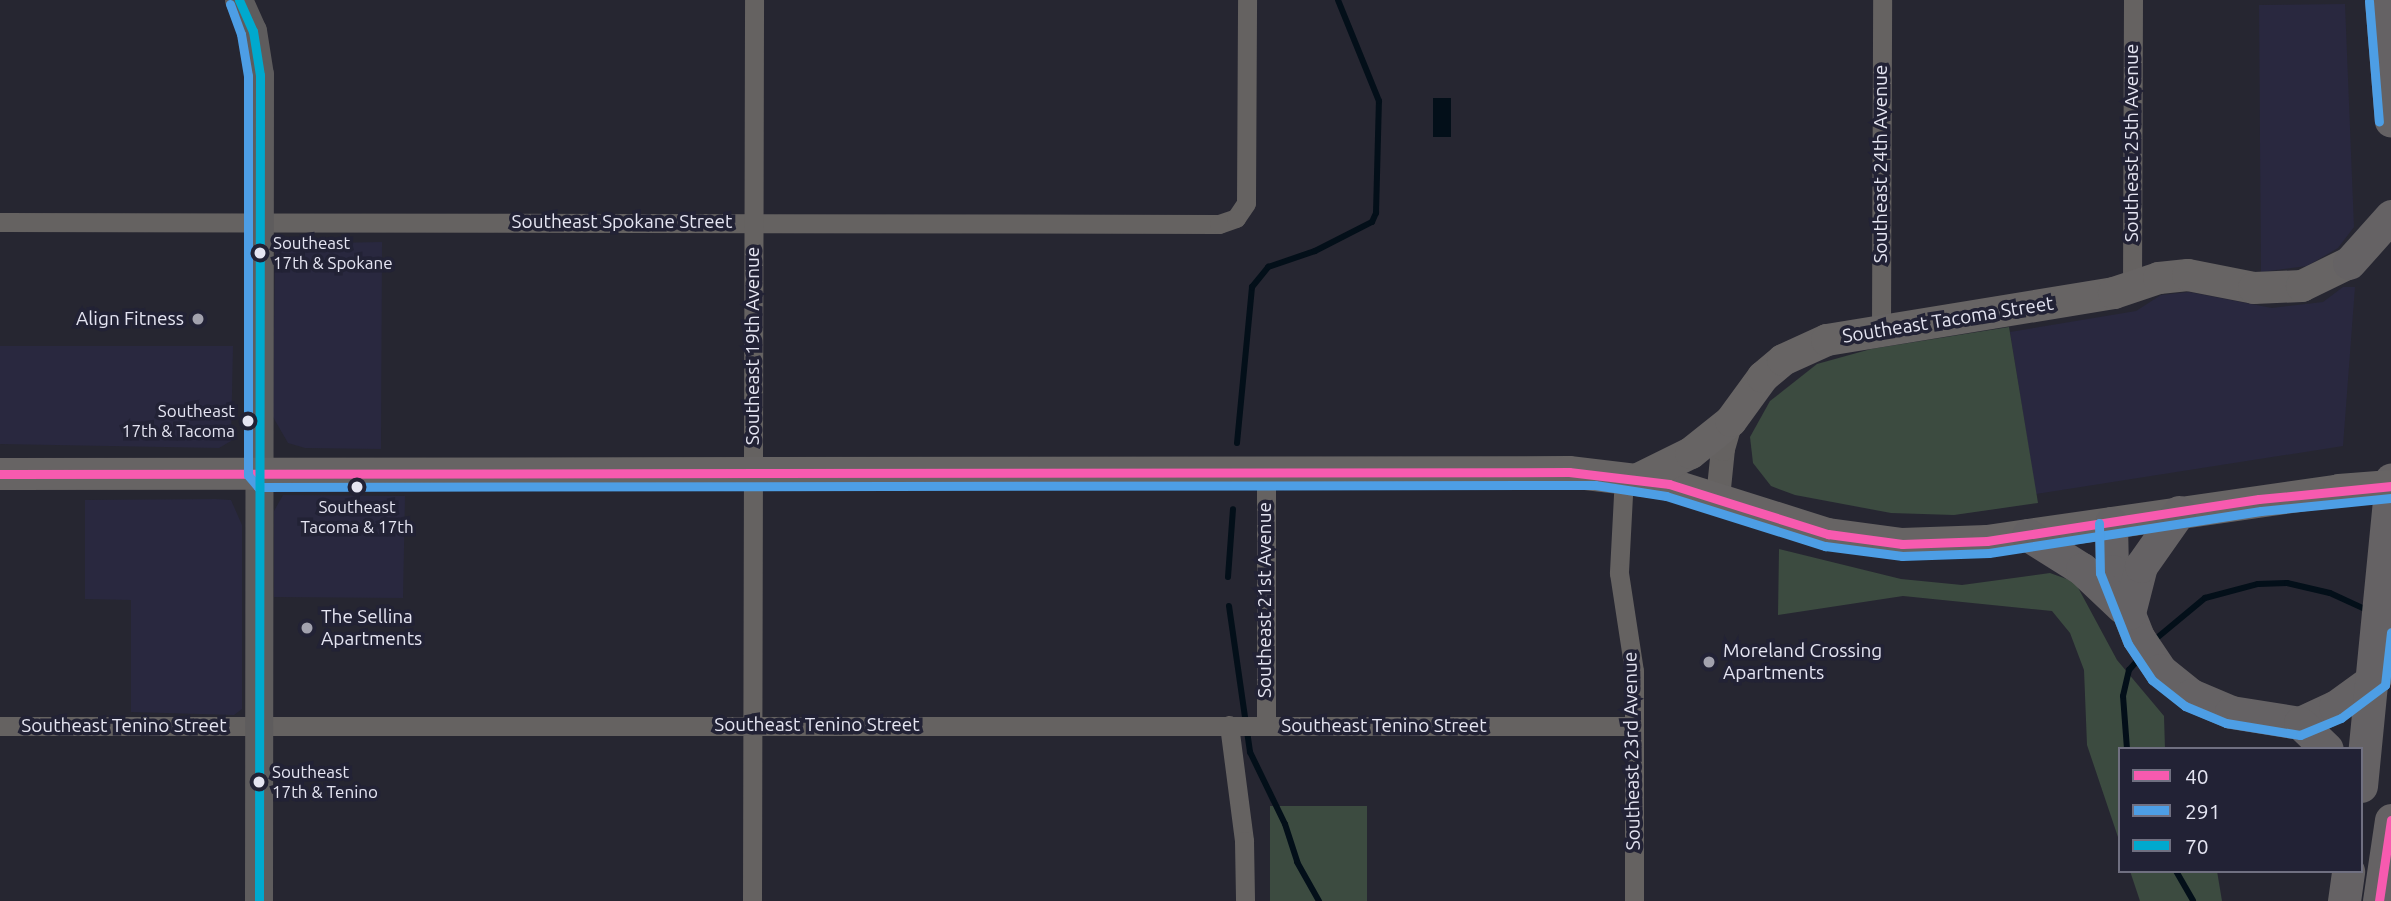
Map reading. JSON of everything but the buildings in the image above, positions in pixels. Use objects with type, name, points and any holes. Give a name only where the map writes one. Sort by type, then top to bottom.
[{"type":"highway","points":[[2381,0],[2391,121]]},
{"type":"highway","points":[[2349,263],[2391,216]]},
{"type":"highway","points":[[2363,771],[2384,586],[2391,479]]},
{"type":"highway","points":[[2129,613],[2141,566],[2179,512]]},
{"type":"highway","points":[[2111,523],[2112,571],[2129,613],[2152,660],[2191,695],[2231,712],[2300,723],[2334,707],[2375,678]]},
{"type":"highway","points":[[2028,535],[2082,569],[2129,613]]},
{"type":"highway","points":[[2300,723],[2325,747]]},
{"type":"highway","points":[[2379,901],[2391,820]]},
{"type":"highway","points":[[2344,901],[2348,873]]},
{"type":"main road","points":[[240,0],[259,55],[259,901]]},
{"type":"main road","name":"Southeast Tacoma Street","points":[[1731,421],[1748,394],[1783,360],[1827,340],[1881,328],[2132,287],[2159,278],[2202,275],[2277,289],[2325,277],[2349,263]]},
{"type":"main road","points":[[1632,477],[1686,457],[1731,421]]},
{"type":"main road","points":[[0,474],[1266,473],[1632,477],[1717,498],[1792,524],[1865,541],[1947,544],[2028,535],[2339,490],[2391,486]]},
{"type":"street","name":"Southeast 19th Avenue","points":[[752,901],[754,0]]},
{"type":"street","name":"Southeast Spokane Street","points":[[0,222],[1219,224],[1240,214],[1246,189],[1247,0]]},
{"type":"street","name":"Southeast 24th Avenue","points":[[1881,328],[1882,0]]},
{"type":"street","name":"Southeast 25th Avenue","points":[[2132,287],[2133,0]]},
{"type":"street","name":"Southeast Tacoma Street","points":[[1717,498],[1723,449],[1731,421]]},
{"type":"street","name":"Southeast 21st Avenue","points":[[1259,726],[1266,473]]},
{"type":"street","name":"Southeast 23rd Avenue","points":[[1632,477],[1619,573],[1634,671],[1634,901]]},
{"type":"street","points":[[1229,725],[1244,841],[1245,901]]},
{"type":"street","name":"Southeast Tenino Street","points":[[0,726],[1634,726]]},
{"type":"shaded area","points":[[2345,4],[2354,227],[2338,248],[2307,266],[2261,272],[2259,5]]},
{"type":"shaded area","points":[[1433,98],[1451,98],[1451,137],[1433,137]]},
{"type":"shaded area","points":[[382,242],[381,449],[305,448],[288,443],[273,417],[275,244]]},
{"type":"shaded area","points":[[2343,287],[2355,287],[2343,446],[2036,494],[2010,332],[2136,311],[2161,295],[2189,292],[2272,308],[2323,302]]},
{"type":"shaded area","points":[[0,346],[233,346],[231,441],[219,448],[0,444]]},
{"type":"shaded area","points":[[283,495],[405,496],[403,598],[274,597],[274,511]]},
{"type":"shaded area","points":[[85,500],[231,500],[242,525],[242,709],[234,715],[131,712],[131,600],[85,599]]},
{"type":"green space","points":[[2009,327],[2038,503],[1954,515],[1891,513],[1795,495],[1771,486],[1753,463],[1750,437],[1770,401],[1817,364],[1871,349]]},
{"type":"green space","points":[[1779,549],[1901,579],[1962,585],[2050,573],[2075,582],[2117,660],[2164,716],[2165,747],[2118,747],[2118,837],[2087,745],[2084,670],[2070,633],[2052,611],[1903,596],[1778,615]]},
{"type":"green space","points":[[1270,806],[1367,806],[1367,901],[1270,901]]},
{"type":"green space","points":[[2131,873],[2217,873],[2222,901],[2140,901]]},
{"type":"waterway","points":[[1237,443],[1252,287],[1268,267],[1315,251],[1372,222],[1376,213],[1379,101],[1338,0]]},
{"type":"waterway","points":[[1228,577],[1233,509]]},
{"type":"waterway","points":[[2152,642],[2205,598],[2258,584],[2287,583],[2330,593],[2367,610]]},
{"type":"waterway","points":[[1229,606],[1250,752],[1285,824],[1297,862],[1319,901]]},
{"type":"waterway","points":[[2127,747],[2123,696],[2129,670],[2139,659]]},
{"type":"waterway","points":[[2177,873],[2193,901]]},
{"type":"transit line","name":"70","points":[[239,0],[253,31],[260,75],[259,901]]},
{"type":"transit line","name":"291","points":[[2369,1],[2379,122]]},
{"type":"transit line","name":"291","points":[[230,4],[241,34],[248,76],[248,475],[258,487],[1595,485],[1666,496],[1825,546],[1902,556],[1989,553],[2261,511],[2391,498]]},
{"type":"transit line","name":"40","points":[[0,474],[1569,472],[1669,484],[1828,534],[1902,544],[1987,541],[2259,499],[2391,486]]},
{"type":"transit line","name":"291","points":[[2099,523],[2100,573],[2128,644],[2152,680],[2185,706],[2226,723],[2300,735],[2341,718],[2385,685],[2391,632]]},
{"type":"transit line","name":"40","points":[[2379,901],[2391,820]]},
{"type":"place","name":"Southeast 17th & Spokane","points":[[260,253]]},
{"type":"place","name":"Align Fitness","points":[[198,319]]},
{"type":"place","name":"Southeast 17th & Tacoma","points":[[248,421]]},
{"type":"place","name":"Southeast Tacoma & 17th","points":[[357,487]]},
{"type":"place","name":"The Sellina Apartments","points":[[307,628]]},
{"type":"place","name":"Moreland Crossing Apartments","points":[[1709,662]]},
{"type":"place","name":"Southeast 17th & Tenino","points":[[259,782]]}]
